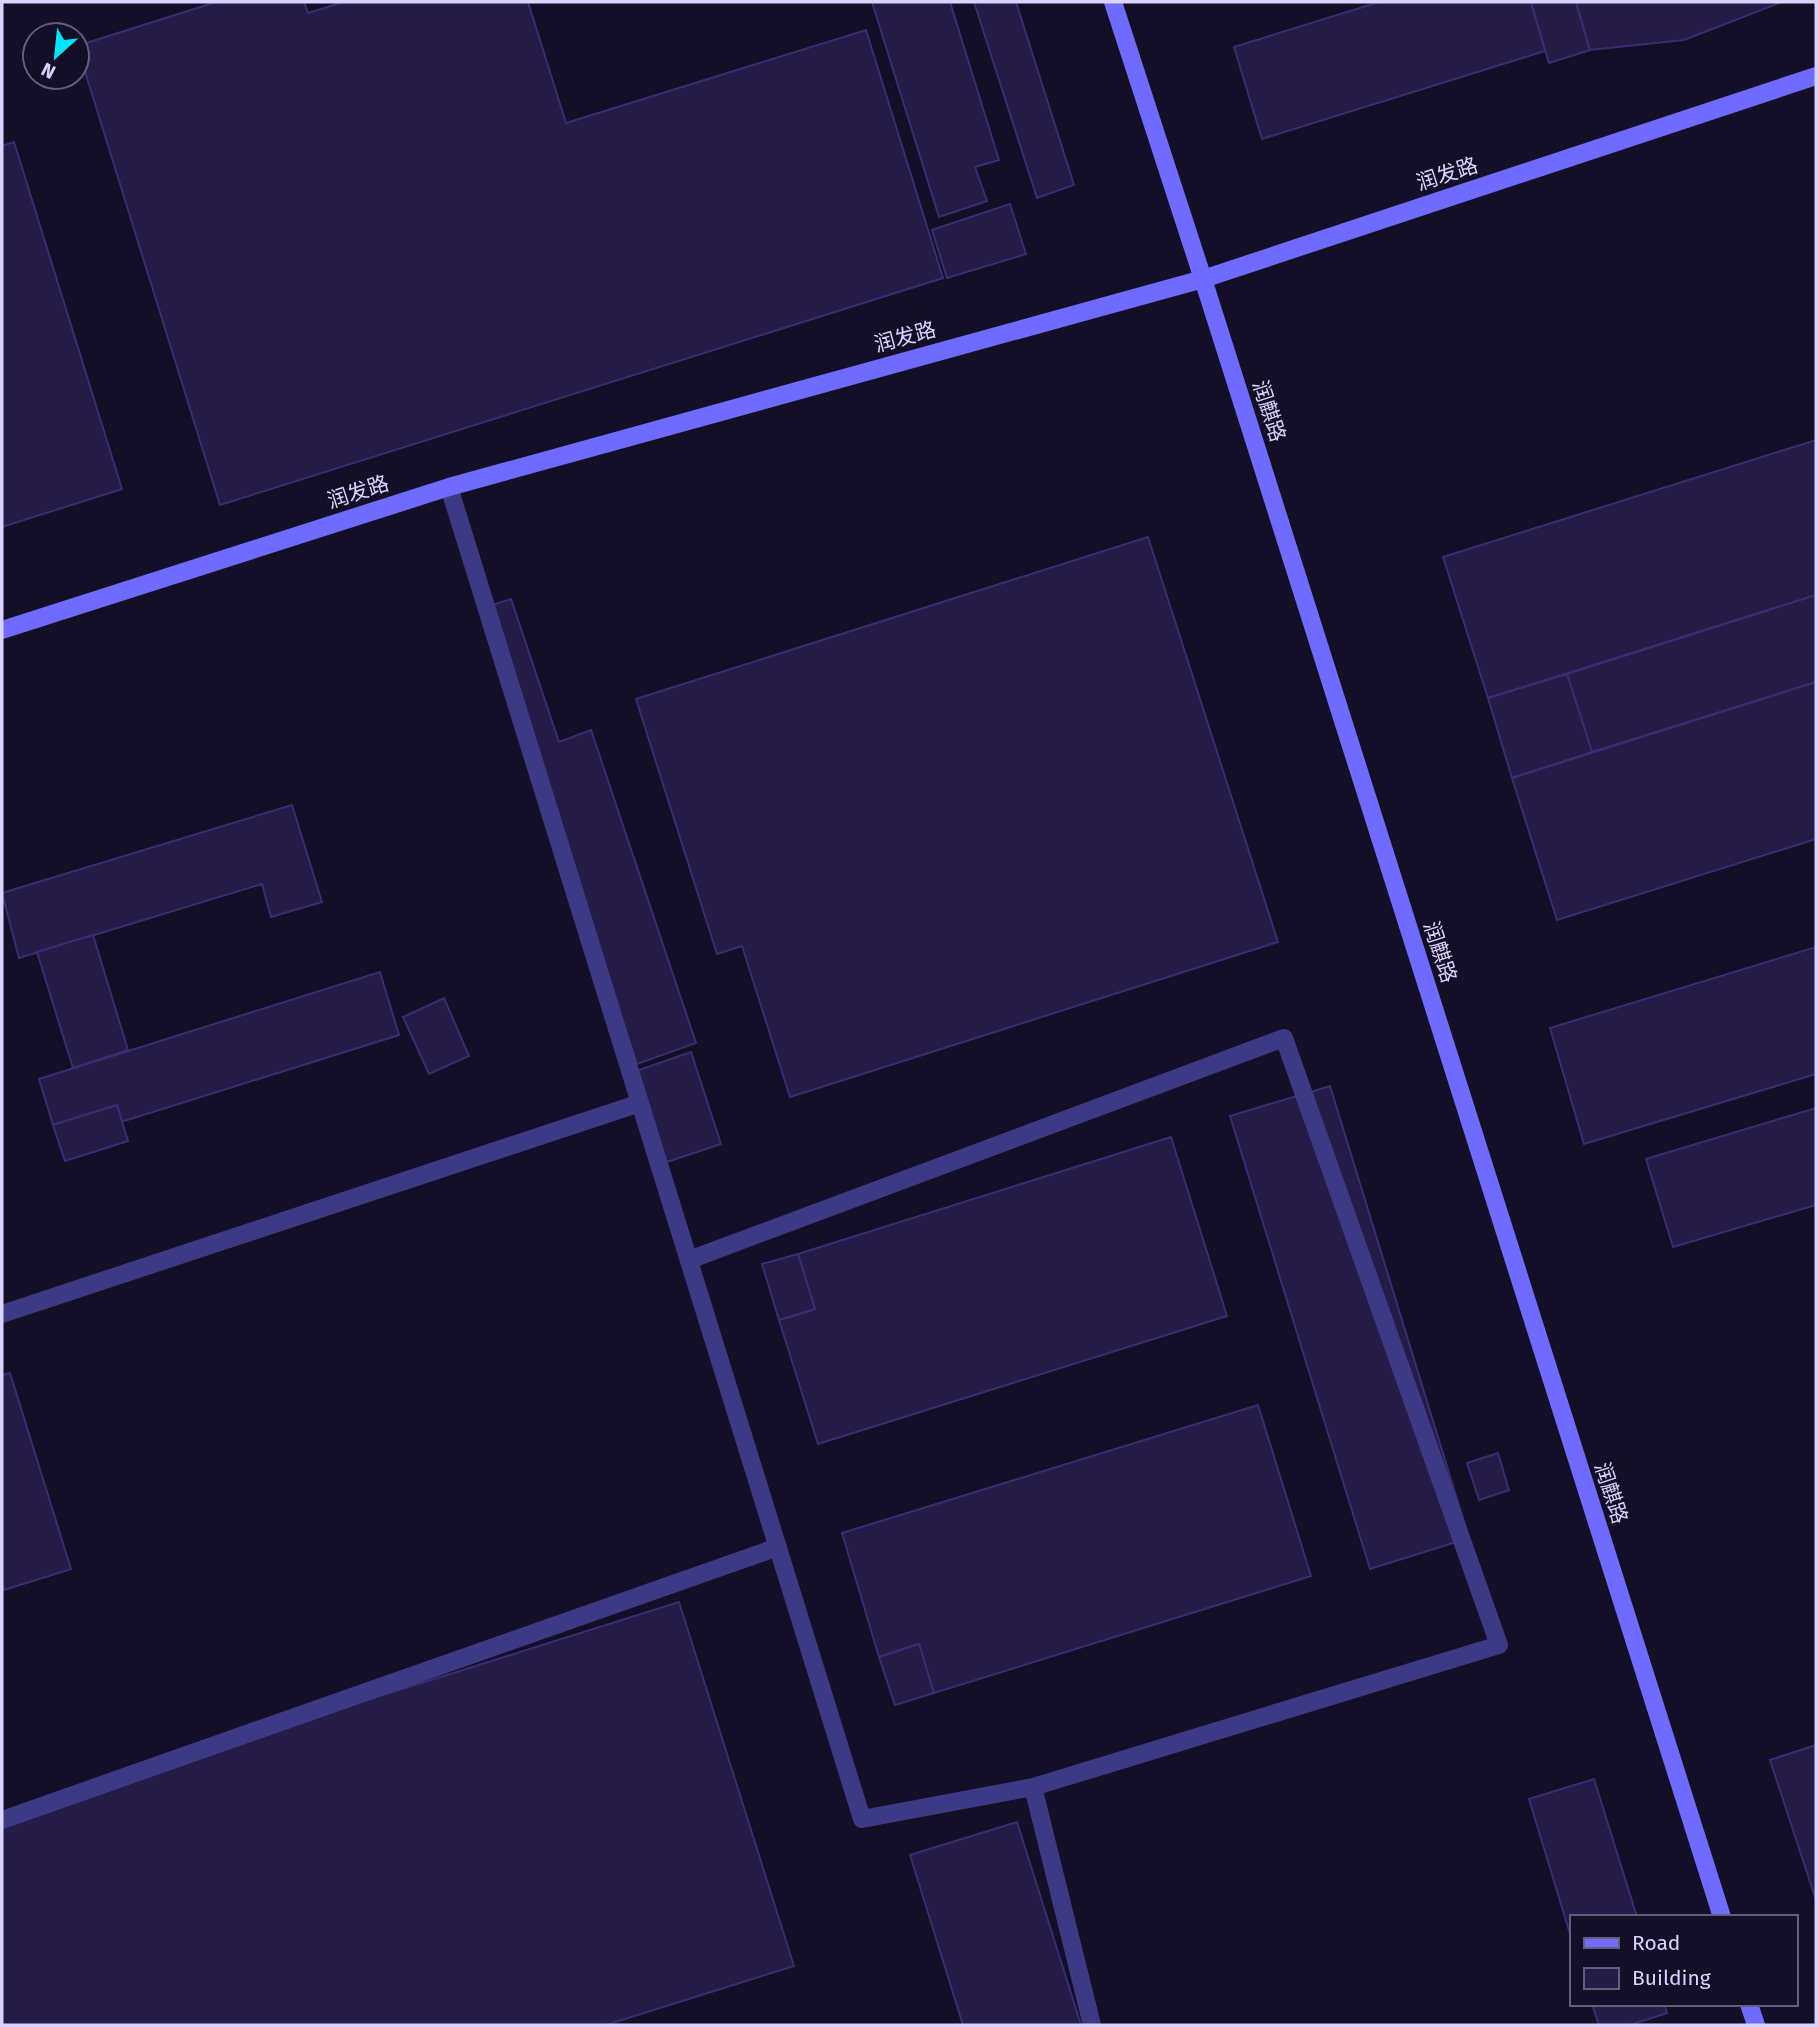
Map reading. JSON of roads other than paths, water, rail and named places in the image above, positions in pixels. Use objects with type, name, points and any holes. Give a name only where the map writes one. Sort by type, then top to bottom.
[{"type":"street","name":"润麒路","points":[[1113,2],[1720,1915]]},
{"type":"street","name":"润发路","points":[[2,630],[449,487],[1203,279],[1816,76]]},
{"type":"street","points":[[1750,2006],[1756,2025]]},
{"type":"lane","points":[[449,487],[862,1819],[1033,1787],[1499,1645],[1284,1038],[689,1260]]},
{"type":"lane","points":[[2,1314],[640,1103]]},
{"type":"lane","points":[[2,1820],[778,1547]]},
{"type":"lane","points":[[1033,1787],[1093,2025]]}]
